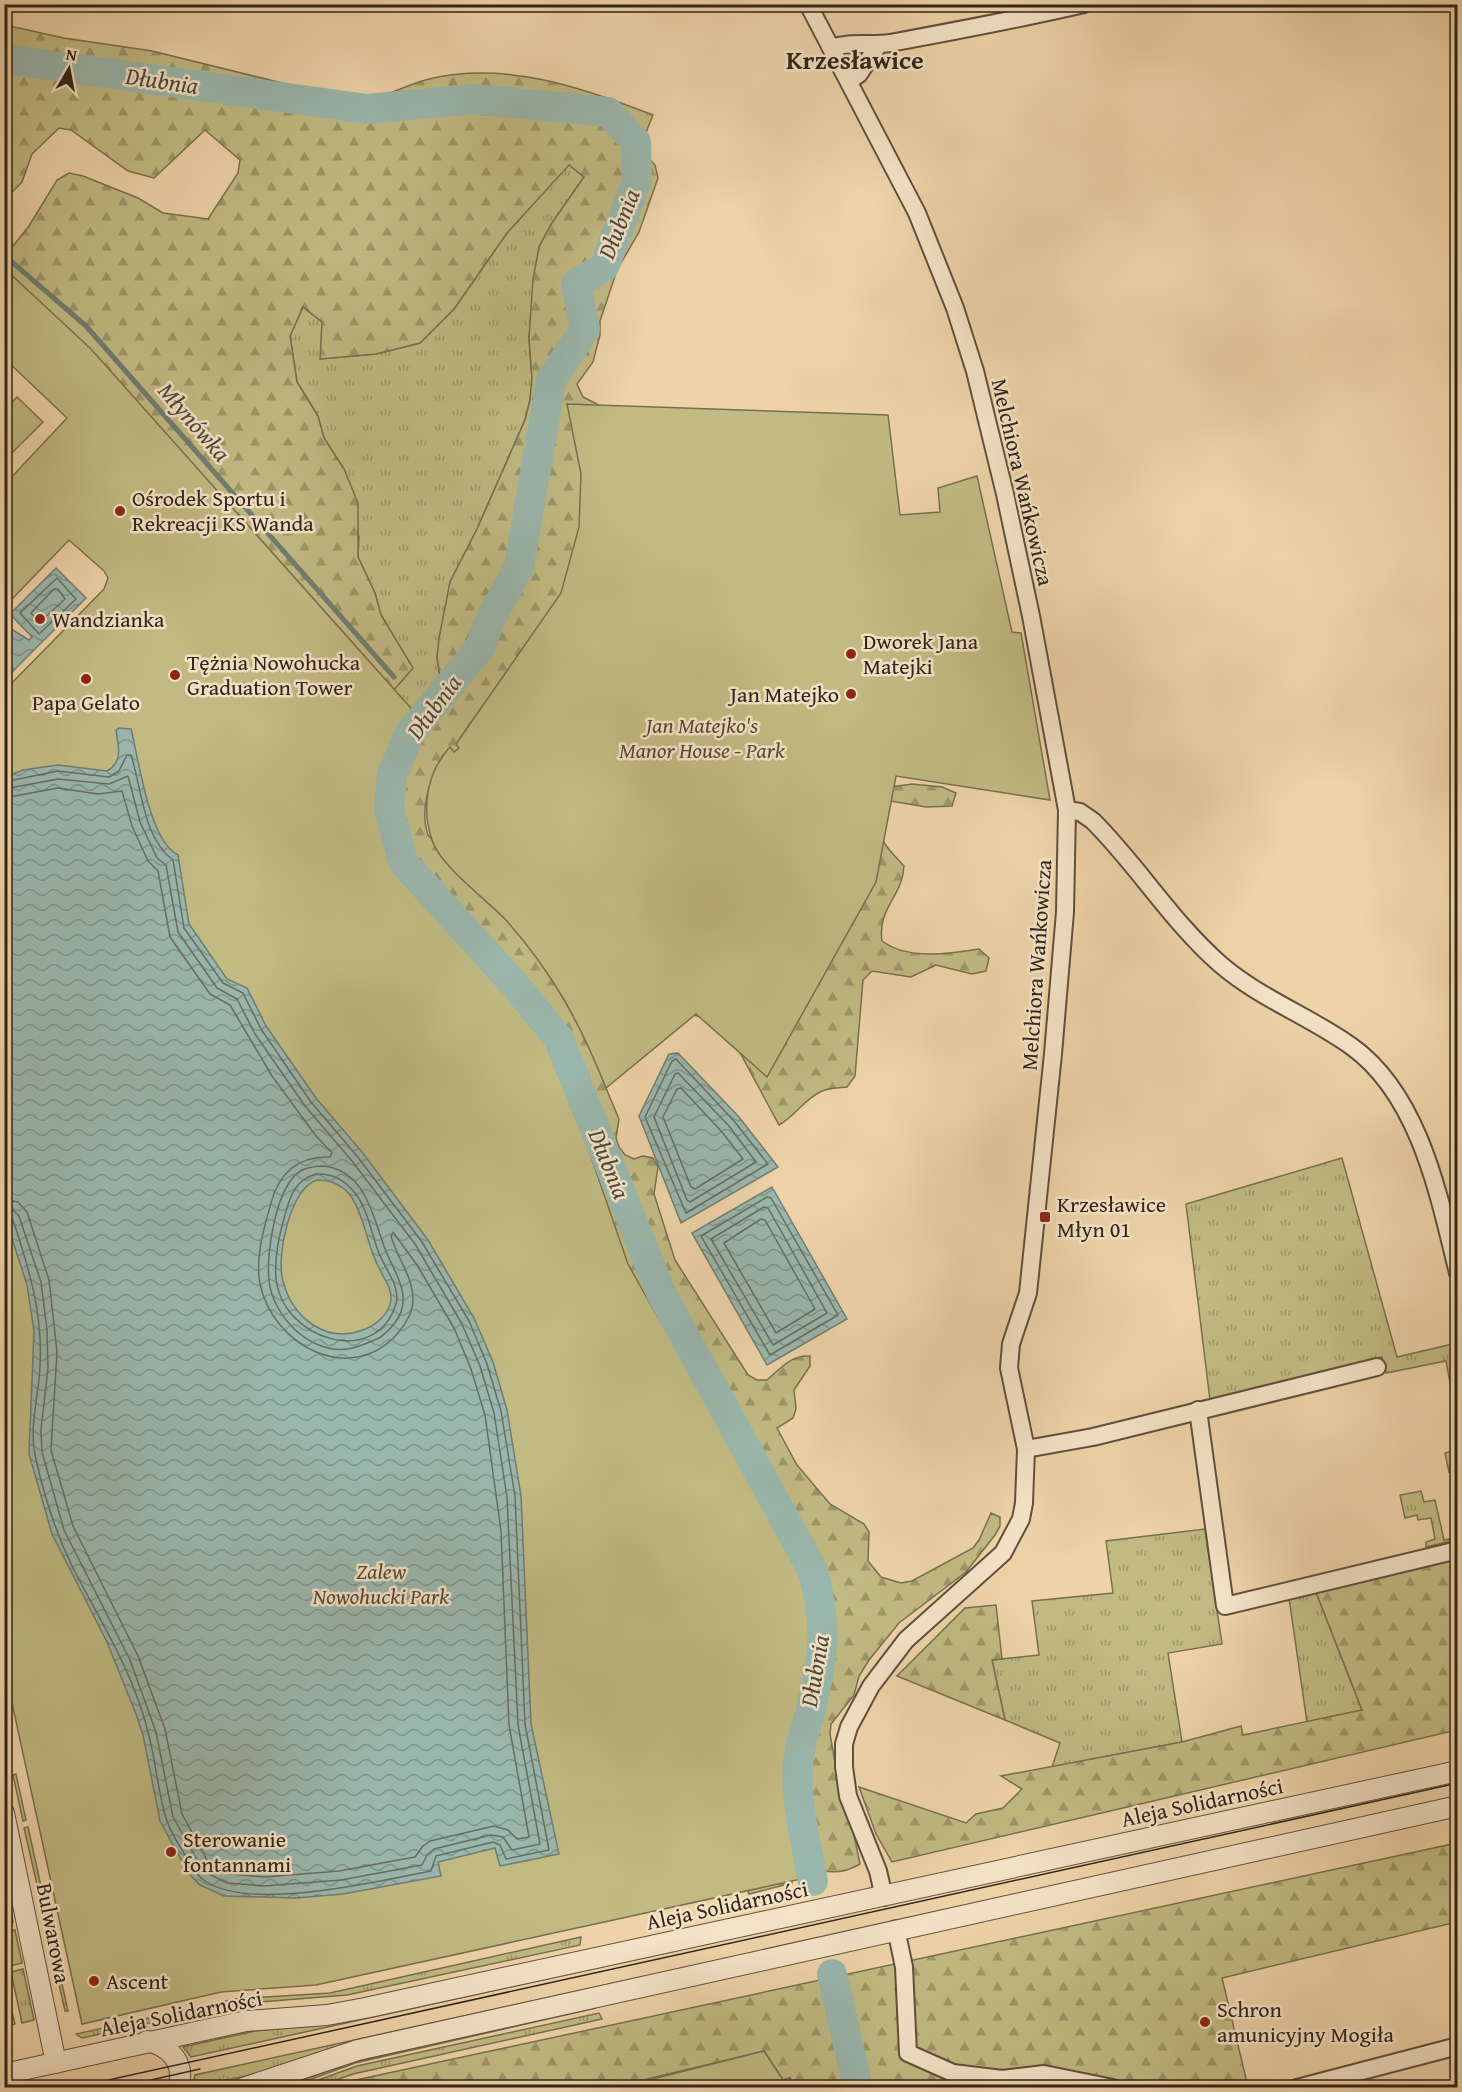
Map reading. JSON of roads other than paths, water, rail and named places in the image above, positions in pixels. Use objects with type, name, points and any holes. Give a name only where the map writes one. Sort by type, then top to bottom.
[{"type":"street","name":"Melchiora Wańkowicza","points":[[808,4],[933,248],[973,366],[1031,616],[1067,810],[1065,912],[1053,1054],[1028,1293],[1011,1344],[1009,1368],[1026,1449],[1024,1503],[1021,1519],[1003,1553],[906,1640],[871,1686],[849,1727],[844,1744],[848,1796],[878,1871],[884,1897]]},
{"type":"street","points":[[831,48],[842,44],[879,44],[1000,24],[1084,4]]},
{"type":"street","points":[[849,81],[859,74],[879,44]]},
{"type":"street","points":[[1067,810],[1080,812],[1093,821],[1199,944],[1220,964],[1245,983],[1353,1047],[1381,1077],[1402,1104],[1421,1144],[1438,1194],[1458,1273]]},
{"type":"street","points":[[1026,1449],[1093,1437],[1377,1367]]},
{"type":"street","points":[[1198,1410],[1225,1606],[1458,1550]]},
{"type":"street","name":"Aleja Solidarności","points":[[4,2074],[246,2021],[327,2015],[884,1897],[1458,1771]]},
{"type":"street","points":[[243,2088],[358,2050],[1458,1806]]},
{"type":"street","name":"Bulwarowa","points":[[4,1813],[56,2063]]},
{"type":"street","points":[[896,1929],[904,1967],[908,2053],[953,2073],[1002,2079],[1044,2074],[1113,2088]]},
{"type":"street","points":[[147,2041],[163,2046],[176,2058],[180,2073],[178,2088]]},
{"type":"street","points":[[1297,2088],[1458,2046]]},
{"type":"water","name":"Wandzianka","points":[[56,568],[86,598],[5,679],[5,625],[29,640],[32,637],[10,614]]},
{"type":"water","points":[[131,729],[152,817],[168,847],[178,855],[189,924],[227,979],[247,988],[266,1026],[316,1098],[362,1152],[428,1240],[474,1318],[493,1362],[507,1410],[521,1496],[531,1724],[559,1854],[500,1866],[495,1848],[438,1862],[441,1876],[343,1894],[296,1898],[224,1896],[200,1885],[189,1874],[160,1821],[143,1735],[136,1714],[107,1642],[52,1534],[29,1454],[34,1331],[27,1285],[4,1214],[5,777],[23,770],[58,765],[107,771],[118,758],[116,730]],"holes":[[[317,1180],[341,1187],[352,1198],[391,1296],[388,1310],[378,1322],[351,1333],[338,1334],[325,1331],[303,1317],[288,1295],[283,1281],[281,1270],[287,1224],[299,1196],[308,1186]]]},
{"type":"water","points":[[678,1053],[739,1117],[778,1167],[681,1223],[639,1116],[669,1054]]},
{"type":"water","points":[[772,1187],[847,1319],[767,1365],[692,1233]]},
{"type":"waterway","name":"Dłubnia","points":[[4,59],[367,109],[472,99],[608,112],[636,142],[637,181],[604,267],[576,284],[585,329],[551,380],[519,567],[490,620],[480,648],[410,733],[392,775],[389,808],[403,862],[514,984],[559,1039],[661,1293],[812,1569],[821,1608],[821,1658],[815,1693],[800,1750],[797,1778],[802,1822],[813,1881]]},
{"type":"waterway","name":"Młynówka","points":[[4,255],[86,326],[394,677]]},
{"type":"waterway","name":"Młynówka","points":[[401,725],[409,737]]},
{"type":"waterway","name":"Dłubnia","points":[[832,1974],[858,2088]]},
{"type":"tram line","points":[[72,2088],[1458,1783]]},
{"type":"tram line","points":[[115,2088],[200,2069]]},
{"type":"place","name":"Ośrodek Sportu i Rekreacji KS Wanda","points":[[120,511]]},
{"type":"place","name":"Wandzianka","points":[[40,619]]},
{"type":"place","name":"Dworek Jana Matejki","points":[[851,654]]},
{"type":"place","name":"Tężnia Nowohucka Graduation Tower","points":[[175,675]]},
{"type":"place","name":"Papa Gelato","points":[[86,679]]},
{"type":"place","name":"Jan Matejko","points":[[851,694]]},
{"type":"place","name":"Krzesławice Młyn 01","points":[[1045,1217]]},
{"type":"place","name":"Sterowanie fontannami","points":[[171,1852]]},
{"type":"place","name":"Ascent","points":[[94,1981]]},
{"type":"place","name":"Schron amunicyjny Mogiła","points":[[1205,2022]]},
{"type":"district","name":"Krzesławice","points":[[855,60]]},
{"type":"park label","name":"Jan Matejko's Manor House - Park","points":[[702,738]]},
{"type":"park label","name":"Zalew Nowohucki Park","points":[[381,1584]]}]
